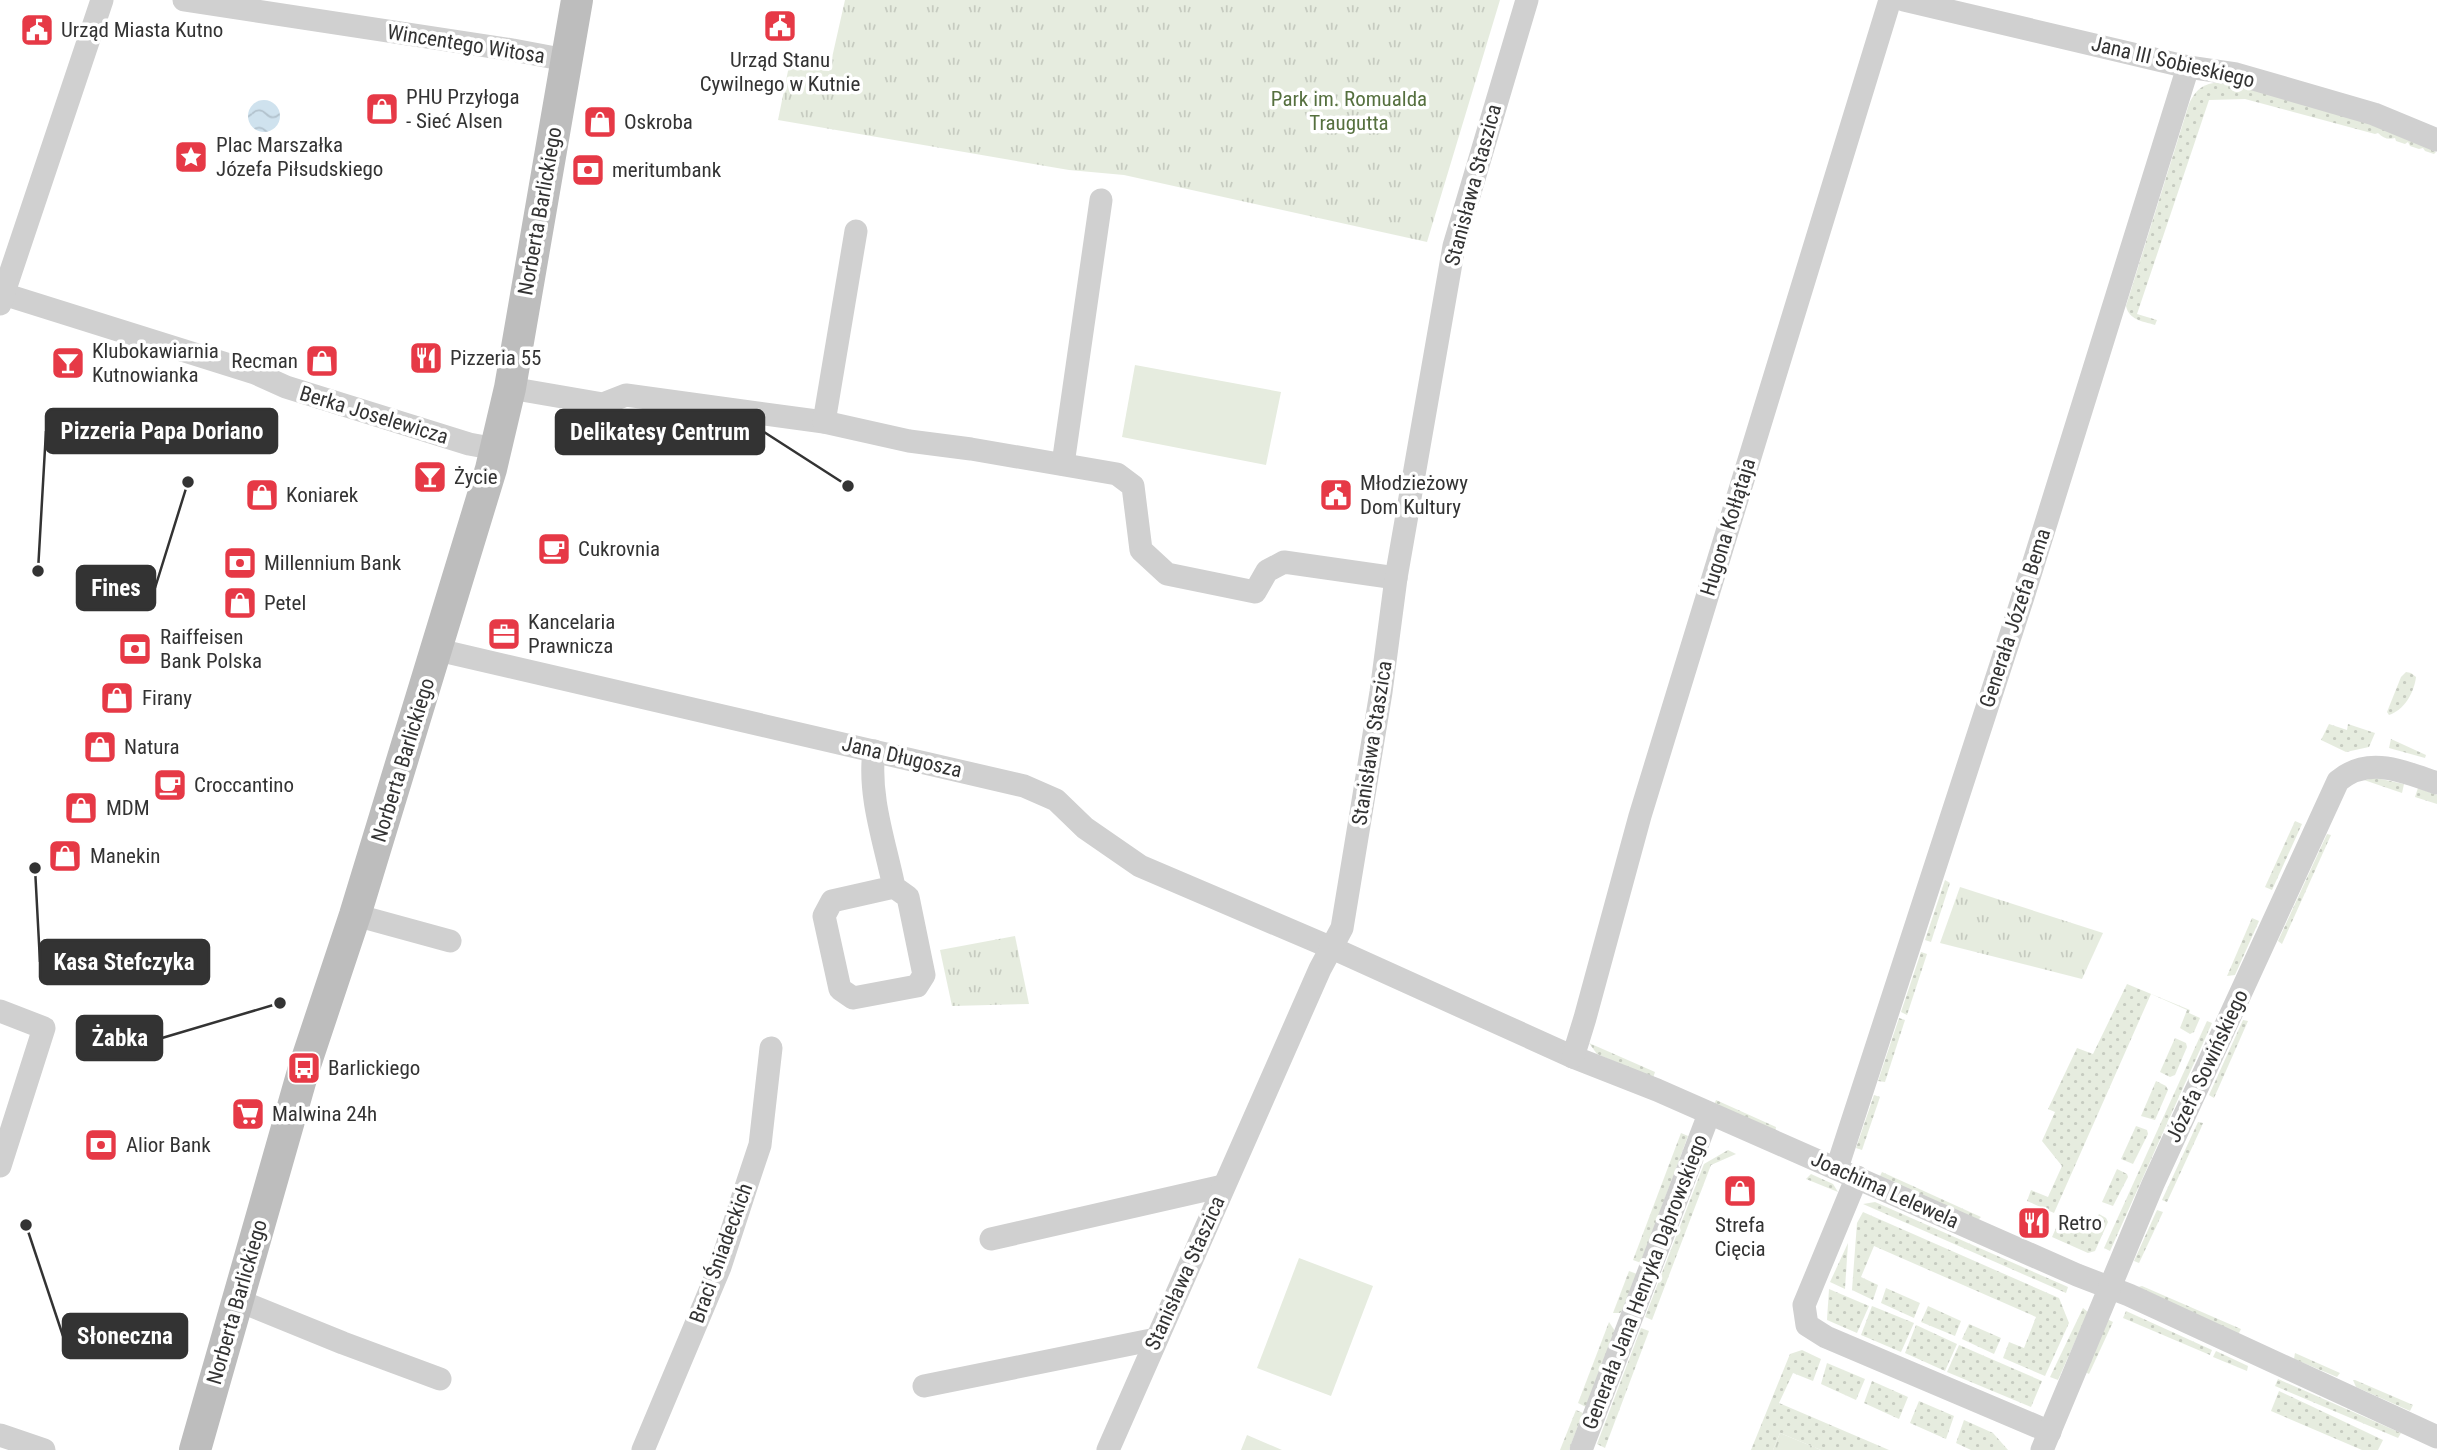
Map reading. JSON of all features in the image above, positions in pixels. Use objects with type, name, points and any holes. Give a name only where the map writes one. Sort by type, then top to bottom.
[{"type":"street","points":[[2,299],[102,0]]},
{"type":"street","name":"Wincentego Witosa","points":[[187,0],[566,60]]},
{"type":"street","name":"Norberta Barlickiego","points":[[195,1450],[301,1080],[438,650],[496,449],[510,388],[577,0]]},
{"type":"street","name":"Stanisława Staszica","points":[[1108,1450],[1320,969],[1342,928],[1381,692],[1396,578],[1454,246],[1527,0]]},
{"type":"street","name":"Hugona Kołłątaja","points":[[1573,1057],[1640,816],[1891,0]]},
{"type":"street","name":"Jana III Sobieskiego","points":[[1904,0],[2188,66],[2236,74],[2374,114],[2437,140]]},
{"type":"street","name":"Generała Józefa Bema","points":[[2046,1441],[1826,1337],[1807,1325],[1804,1305],[2188,66]]},
{"type":"street","points":[[1063,464],[1101,200]]},
{"type":"street","points":[[824,422],[856,231]]},
{"type":"street","name":"Berka Joselewicza","points":[[2,299],[255,373],[286,387],[469,444],[496,449]]},
{"type":"street","points":[[510,388],[603,404],[626,395],[824,422],[909,441],[1117,474],[1133,486],[1141,550],[1167,573],[1255,592],[1267,571],[1284,562],[1396,578]]},
{"type":"street","name":"Jana Długosza","points":[[438,650],[1024,786],[1056,800],[1085,828],[1140,866],[1332,948]]},
{"type":"street","points":[[874,751],[873,788],[894,887],[908,897],[924,975],[917,986],[853,998],[840,989],[824,916],[832,901],[894,887]]},
{"type":"street","name":"Józefa Sowińskiego","points":[[2046,1441],[2153,1184],[2338,781],[2362,768],[2385,766],[2437,783]]},
{"type":"street","points":[[355,915],[450,941]]},
{"type":"street","name":"Joachima Lelewela","points":[[1332,948],[1573,1057],[1847,1172],[2109,1287],[2437,1437]]},
{"type":"street","points":[[0,1011],[44,1028],[0,1166]]},
{"type":"street","name":"Braci Śniadeckich","points":[[643,1450],[720,1267],[760,1145],[771,1048]]},
{"type":"street","name":"Generała Jana Henryka Dąbrowskiego","points":[[1581,1450],[1709,1114]]},
{"type":"street","points":[[990,1238],[1223,1186]]},
{"type":"street","points":[[237,1300],[440,1379]]},
{"type":"street","points":[[924,1386],[1156,1339]]},
{"type":"street","points":[[0,1435],[44,1450]]},
{"type":"green space","name":"Park im. Romualda Traugutta","points":[[845,0],[1500,0],[1427,242],[1124,175],[1069,170],[778,120],[789,66],[829,71]]},
{"type":"green space","points":[[2223,82],[2378,124],[2436,152],[2434,154],[2423,148],[2410,146],[2408,142],[2405,144],[2378,133],[2245,99],[2209,100],[2137,314],[2157,320],[2155,325],[2141,321],[2130,314],[2126,306],[2189,104],[2202,87]]},
{"type":"green space","points":[[1135,365],[1281,392],[1266,465],[1122,437]]},
{"type":"green space","points":[[2406,672],[2416,677],[2413,689],[2404,705],[2389,715],[2387,712],[2401,677]]},
{"type":"green space","points":[[2329,724],[2347,730],[2348,724],[2375,733],[2369,747],[2346,752],[2321,740]]},
{"type":"green space","points":[[2391,739],[2426,755],[2425,758],[2389,748]]},
{"type":"green space","points":[[2376,778],[2404,784],[2402,793],[2364,780]]},
{"type":"green space","points":[[2418,788],[2437,795],[2437,804],[2415,797]]},
{"type":"green space","points":[[2295,821],[2302,824],[2272,890],[2265,887]]},
{"type":"green space","points":[[2327,834],[2331,835],[2282,944],[2278,941]]},
{"type":"green space","points":[[1945,880],[1950,883],[1931,942],[1925,940]]},
{"type":"green space","points":[[1960,887],[2103,933],[2082,979],[1940,943]]},
{"type":"green space","points":[[2252,918],[2259,921],[2235,975],[2227,976]]},
{"type":"green space","points":[[1015,936],[1029,1004],[952,1006],[940,950]]},
{"type":"green space","points":[[1921,952],[1927,954],[1907,1015],[1901,1012]]},
{"type":"green space","points":[[2127,984],[2190,1010],[2189,1013],[2200,1018],[2194,1032],[2190,1034],[2180,1028],[2187,1010],[2151,994],[2054,1213],[2027,1201],[2031,1190],[2048,1197],[2062,1166],[2042,1141],[2055,1112],[2048,1109],[2077,1048],[2093,1054]]},
{"type":"green space","points":[[1899,1018],[1905,1020],[1885,1082],[1878,1081]]},
{"type":"green space","points":[[2243,1020],[2248,1021],[2214,1098],[2209,1095]]},
{"type":"green space","points":[[2207,1021],[2212,1023],[2110,1251],[2104,1248]]},
{"type":"green space","points":[[2175,1038],[2186,1043],[2187,1047],[2175,1075],[2170,1077],[2160,1072]]},
{"type":"green space","points":[[1589,1043],[1655,1072],[1653,1078],[1597,1054]]},
{"type":"green space","points":[[2156,1081],[2168,1090],[2155,1120],[2141,1116]]},
{"type":"green space","points":[[1874,1095],[1880,1097],[1862,1150],[1856,1148]]},
{"type":"green space","points":[[1716,1100],[1776,1127],[1775,1132],[1714,1105]]},
{"type":"green space","points":[[2198,1122],[2203,1123],[2167,1202],[2162,1200]]},
{"type":"green space","points":[[2136,1126],[2147,1130],[2148,1134],[2133,1164],[2121,1159]]},
{"type":"green space","points":[[1681,1133],[1688,1136],[1641,1263],[1633,1260]]},
{"type":"green space","points":[[1728,1150],[1736,1154],[1711,1165],[1652,1320],[1645,1317],[1704,1164]]},
{"type":"green space","points":[[2117,1169],[2128,1177],[2113,1206],[2102,1202]]},
{"type":"green space","points":[[1882,1172],[1981,1217],[1977,1221],[1879,1178]]},
{"type":"green space","points":[[1811,1174],[1833,1184],[1838,1192],[1806,1179]]},
{"type":"green space","points":[[1875,1202],[2068,1287],[2066,1293],[1863,1204]]},
{"type":"green space","points":[[2157,1210],[2163,1212],[2139,1263],[2134,1261]]},
{"type":"green space","points":[[1863,1212],[2059,1298],[2069,1323],[2045,1376],[2003,1358],[2009,1342],[2024,1348],[2036,1317],[1874,1246],[1861,1277],[1878,1285],[1873,1300],[1852,1290],[1857,1223]]},
{"type":"green space","points":[[2099,1214],[2108,1222],[2095,1251],[2088,1253],[2052,1237],[2061,1217],[2091,1231]]},
{"type":"green space","points":[[1848,1243],[1845,1289],[1830,1282]]},
{"type":"green space","points":[[1299,1258],[1373,1286],[1331,1396],[1257,1368]]},
{"type":"green space","points":[[1629,1271],[1637,1274],[1623,1310],[1613,1313]]},
{"type":"green space","points":[[2142,1286],[2241,1329],[2238,1335],[2138,1287]]},
{"type":"green space","points":[[1886,1288],[1920,1303],[1914,1318],[1881,1303]]},
{"type":"green space","points":[[1829,1289],[1869,1306],[1857,1333],[1827,1320]]},
{"type":"green space","points":[[1872,1306],[1914,1323],[1901,1352],[1861,1335]]},
{"type":"green space","points":[[1928,1306],[1961,1321],[1955,1336],[1921,1322]]},
{"type":"green space","points":[[2083,1308],[2088,1312],[2058,1380],[2050,1377]]},
{"type":"green space","points":[[2126,1311],[2212,1350],[2210,1355],[2123,1318]]},
{"type":"green space","points":[[2107,1319],[2113,1322],[2089,1374],[2083,1371]]},
{"type":"green space","points":[[1609,1322],[1615,1331],[1586,1407],[1578,1403]]},
{"type":"green space","points":[[1969,1324],[2001,1338],[1994,1354],[1962,1339]]},
{"type":"green space","points":[[1916,1325],[1957,1344],[1945,1371],[1905,1353]]},
{"type":"green space","points":[[1641,1328],[1649,1331],[1605,1448],[1597,1444]]},
{"type":"green space","points":[[1959,1345],[2042,1381],[2031,1407],[1947,1372]]},
{"type":"green space","points":[[1802,1350],[1821,1359],[1813,1381],[1793,1373],[1779,1403],[1889,1450],[1821,1450],[1780,1433],[1773,1450],[1751,1450],[1790,1354]]},
{"type":"green space","points":[[2216,1351],[2248,1366],[2247,1371],[2213,1357]]},
{"type":"green space","points":[[2295,1353],[2340,1373],[2337,1377],[2294,1359]]},
{"type":"green space","points":[[1827,1363],[1865,1379],[1856,1400],[1821,1384]]},
{"type":"green space","points":[[2278,1379],[2401,1433],[2398,1438],[2275,1386]]},
{"type":"green space","points":[[2353,1380],[2413,1405],[2410,1411],[2356,1387]]},
{"type":"green space","points":[[1872,1381],[1908,1397],[1899,1419],[1864,1403]]},
{"type":"green space","points":[[2279,1391],[2383,1440],[2378,1450],[2362,1450],[2271,1411]]},
{"type":"green space","points":[[1919,1401],[1954,1416],[1946,1439],[1910,1423]]},
{"type":"green space","points":[[1576,1410],[1583,1413],[1569,1450],[1560,1450]]},
{"type":"green space","points":[[1964,1420],[1993,1433],[2008,1450],[1971,1450],[1956,1443]]},
{"type":"green space","points":[[1780,1433],[1821,1450],[1773,1450]]},
{"type":"green space","points":[[1247,1435],[1282,1450],[1241,1450]]},
{"type":"water","points":[[264,100],[275,105],[280,116],[275,127],[264,132],[253,127],[248,116],[253,105]]},
{"type":"place","name":"Urząd Stanu Cywilnego w Kutnie","points":[[780,26]]},
{"type":"place","name":"Urząd Miasta Kutno","points":[[37,30]]},
{"type":"place","name":"PHU Przyłoga - Sieć Alsen","points":[[382,109]]},
{"type":"place","name":"Oskroba","points":[[600,122]]},
{"type":"place","name":"Plac Marszałka Józefa Piłsudskiego","points":[[191,157]]},
{"type":"place","name":"meritumbank","points":[[588,170]]},
{"type":"place","name":"Pizzeria 55","points":[[426,358]]},
{"type":"place","name":"Recman","points":[[322,361]]},
{"type":"place","name":"Klubokawiarnia Kutnowianka","points":[[68,363]]},
{"type":"place","name":"Życie","points":[[430,477]]},
{"type":"place","name":"Fines","points":[[188,482]]},
{"type":"place","name":"Delikatesy Centrum","points":[[848,486]]},
{"type":"place","name":"Koniarek","points":[[262,495]]},
{"type":"place","name":"Młodzieżowy Dom Kultury","points":[[1336,495]]},
{"type":"place","name":"Cukrovnia","points":[[554,549]]},
{"type":"place","name":"Millennium Bank","points":[[240,563]]},
{"type":"place","name":"Pizzeria Papa Doriano","points":[[38,571]]},
{"type":"place","name":"Petel","points":[[240,603]]},
{"type":"place","name":"Kancelaria Prawnicza","points":[[504,634]]},
{"type":"place","name":"Raiffeisen Bank Polska","points":[[135,649]]},
{"type":"place","name":"Firany","points":[[117,698]]},
{"type":"place","name":"Natura","points":[[100,747]]},
{"type":"place","name":"Croccantino","points":[[170,785]]},
{"type":"place","name":"MDM","points":[[81,808]]},
{"type":"place","name":"Manekin","points":[[65,856]]},
{"type":"place","name":"Kasa Stefczyka","points":[[35,868]]},
{"type":"place","name":"Żabka","points":[[280,1003]]},
{"type":"place","name":"Barlickiego","points":[[304,1068]]},
{"type":"place","name":"Malwina 24h","points":[[248,1114]]},
{"type":"place","name":"Alior Bank","points":[[101,1145]]},
{"type":"place","name":"Strefa Cięcia","points":[[1740,1191]]},
{"type":"place","name":"Retro","points":[[2034,1223]]},
{"type":"place","name":"Słoneczna","points":[[26,1225]]}]
